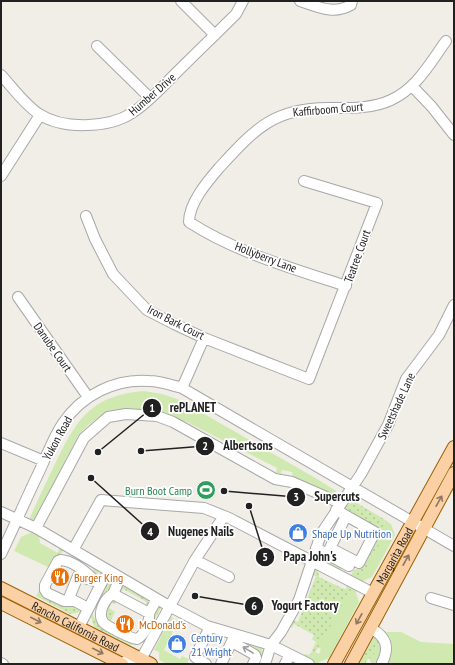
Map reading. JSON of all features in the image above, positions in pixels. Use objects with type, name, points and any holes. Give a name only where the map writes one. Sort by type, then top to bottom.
[{"type":"main road","name":"Margarita Road","points":[[334,664],[454,447]]},
{"type":"main road","name":"Margarita Road","points":[[351,664],[454,473]]},
{"type":"main road","name":"Rancho California Road","points":[[1,588],[146,662]]},
{"type":"main road","name":"Rancho California Road","points":[[1,603],[122,664]]},
{"type":"street","points":[[181,1],[214,35]]},
{"type":"street","name":"Humber Drive","points":[[1,75],[26,103],[40,115],[61,122],[97,125],[116,120],[132,113],[150,98],[236,14],[243,1]]},
{"type":"street","points":[[300,1],[331,10],[341,10],[351,5],[352,1]]},
{"type":"street","name":"Kaffirboom Court","points":[[189,222],[189,214],[192,206],[212,175],[239,146],[266,123],[282,114],[298,111],[373,105],[391,100],[412,86],[422,76],[446,41]]},
{"type":"street","points":[[97,46],[150,98]]},
{"type":"street","points":[[412,86],[432,107],[454,135]]},
{"type":"street","points":[[1,176],[40,115]]},
{"type":"street","name":"Teatree Court","points":[[304,181],[376,203],[346,286],[309,379]]},
{"type":"street","name":"Iron Bark Court","points":[[86,216],[102,255],[113,274],[147,310],[204,338],[309,379]]},
{"type":"street","name":"Hollyberry Lane","points":[[189,222],[208,234],[229,243],[286,266],[346,286]]},
{"type":"street","name":"Danube Court","points":[[18,297],[88,397]]},
{"type":"street","name":"Sweetshade Lane","points":[[265,664],[271,645],[281,632],[299,600],[321,534],[350,487],[361,474],[388,425],[406,379],[439,335],[454,305]]},
{"type":"street","points":[[182,388],[204,338]]},
{"type":"street","name":"Yukon Road","points":[[1,554],[63,423],[78,405],[88,397],[106,387],[134,381],[149,380],[182,388],[350,487],[454,546]]},
{"type":"street","points":[[36,528],[84,438],[108,417],[126,414],[158,416],[173,422],[275,479],[292,482],[338,507],[346,516],[375,532],[360,564],[316,548]]},
{"type":"street","points":[[1,443],[44,461]]},
{"type":"street","points":[[73,550],[101,500],[204,508],[224,516],[373,593]]},
{"type":"street","points":[[1,512],[36,528],[169,606],[233,638],[255,655],[256,658],[253,664]]},
{"type":"street","points":[[122,664],[126,661],[137,664],[146,662],[169,606],[195,560],[224,516]]},
{"type":"street","points":[[346,516],[330,548],[349,560]]},
{"type":"street","points":[[88,608],[72,601],[64,601],[47,593],[45,590],[45,585],[58,561],[61,560],[66,561],[87,573],[98,582]]},
{"type":"street","points":[[195,560],[229,577]]},
{"type":"street","points":[[343,578],[349,560]]},
{"type":"street","points":[[79,627],[98,582],[108,571]]},
{"type":"street","points":[[72,601],[69,596],[78,576],[98,582]]},
{"type":"street","points":[[120,578],[110,596],[100,602],[94,614],[96,618],[105,624],[137,639],[142,635],[149,621],[149,613],[157,599]]},
{"type":"street","points":[[110,596],[149,613]]},
{"type":"street","points":[[431,598],[454,605]]},
{"type":"street","points":[[206,664],[195,657],[210,627]]},
{"type":"street","points":[[370,628],[379,632],[383,638],[386,651],[382,663]]},
{"type":"street","points":[[233,638],[271,645],[304,663]]},
{"type":"street","points":[[221,664],[233,638]]},
{"type":"street","points":[[285,664],[290,654]]},
{"type":"green space","points":[[144,391],[162,394],[180,400],[317,479],[336,491],[336,495],[293,477],[292,472],[282,470],[281,474],[276,473],[277,468],[185,421],[183,424],[153,417],[119,413],[101,416],[79,434],[33,522],[29,520],[63,448],[78,423],[98,404],[126,393]]},
{"type":"green space","points":[[355,502],[384,519],[386,533],[363,573],[357,579],[351,575],[353,571],[359,568],[375,527],[343,507],[345,503],[348,504]]},
{"type":"green space","points":[[384,519],[391,524],[395,535],[372,577],[361,582],[356,580],[386,533]]},
{"type":"green space","points":[[32,532],[39,536],[40,543],[58,553],[50,568],[14,551],[21,537]]},
{"type":"green space","points":[[59,547],[63,550],[61,555],[92,572],[95,567],[99,571],[97,577],[64,558],[43,587],[50,598],[81,609],[81,612],[70,614],[36,596],[58,553]]},
{"type":"green space","points":[[318,554],[327,558],[327,560],[343,566],[340,570],[317,559]]},
{"type":"green space","points":[[315,568],[318,570],[319,577],[342,588],[346,589],[347,585],[352,588],[311,660],[303,656],[305,654],[310,655],[316,642],[312,639],[314,635],[294,624],[292,628],[290,626],[293,620],[298,622],[316,576],[312,575]]},
{"type":"green space","points":[[109,577],[114,582],[111,589],[97,603],[93,610],[94,618],[98,622],[134,641],[159,606],[161,608],[142,643],[130,645],[94,627],[91,617],[89,616]]},
{"type":"green space","points":[[122,587],[126,587],[147,599],[149,602],[147,606],[145,606],[147,602],[123,589],[121,593],[119,592]]},
{"type":"green space","points":[[352,588],[357,590],[356,593],[359,602],[329,658],[319,662],[318,664],[311,660],[315,652],[319,654],[321,649],[317,647]]},
{"type":"green space","points":[[110,600],[116,602],[115,604],[112,603],[109,608],[115,612],[110,623],[104,617]]},
{"type":"green space","points":[[171,617],[178,621],[178,624],[173,621],[172,624],[174,625],[174,629],[164,650],[180,659],[182,656],[189,659],[187,664],[167,664],[159,660],[159,652],[154,650]]},
{"type":"green space","points":[[380,629],[387,632],[401,632],[421,642],[454,644],[454,664],[371,663],[369,658],[373,656]]},
{"type":"green space","points":[[374,637],[381,640],[373,656],[368,659],[365,664],[359,664]]},
{"type":"green space","points":[[240,640],[262,648],[263,653],[260,664],[255,664]]},
{"type":"place","name":"Albertsons","points":[[141,451]]},
{"type":"place","name":"rePLANET","points":[[98,452]]},
{"type":"place","name":"Nugenes Nails","points":[[91,478]]},
{"type":"place","name":"Burn Boot Camp","points":[[206,490]]},
{"type":"place","name":"Supercuts","points":[[224,491]]},
{"type":"place","name":"Papa John's","points":[[249,506]]},
{"type":"place","name":"Shape Up Nutrition","points":[[298,533]]},
{"type":"place","name":"Burger King","points":[[60,577]]},
{"type":"place","name":"Yogurt Factory","points":[[195,596]]},
{"type":"place","name":"McDonald's","points":[[125,624]]},
{"type":"place","name":"Century 21 Wright","points":[[177,644]]}]
